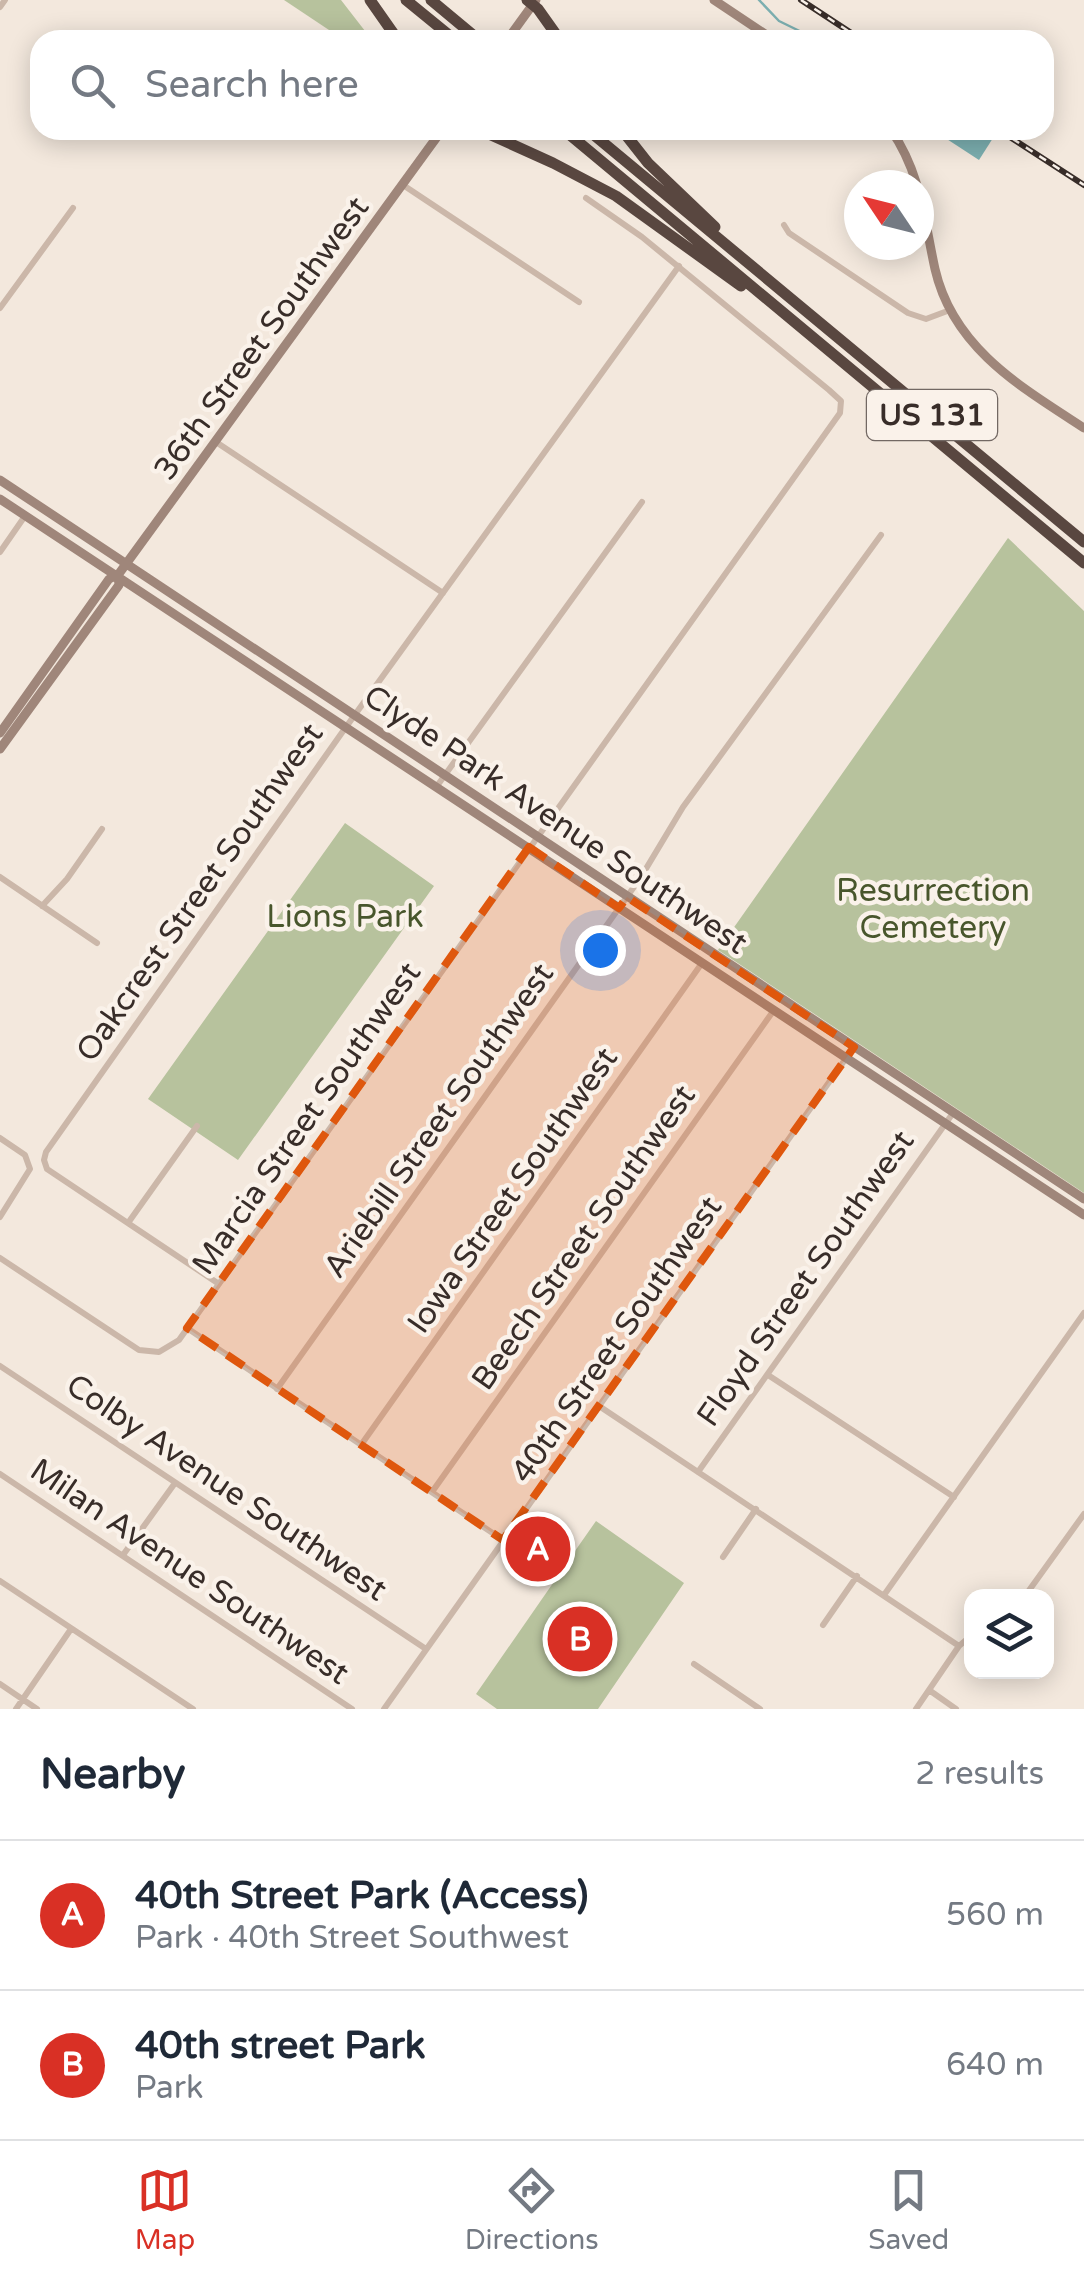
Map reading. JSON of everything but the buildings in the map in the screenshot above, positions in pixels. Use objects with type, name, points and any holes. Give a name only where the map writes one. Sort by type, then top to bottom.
[{"type":"highway","points":[[370,0],[391,30]]},
{"type":"highway","points":[[406,0],[443,30]]},
{"type":"highway","points":[[431,0],[467,30]]},
{"type":"highway","points":[[532,1],[553,30]]},
{"type":"highway","points":[[502,140],[616,196],[793,320]]},
{"type":"highway","name":"US 131","points":[[576,140],[1084,562]]},
{"type":"highway","name":"US 131","points":[[600,140],[1084,542]]},
{"type":"highway","points":[[630,140],[656,172],[780,289]]},
{"type":"main road","points":[[714,0],[759,30]]},
{"type":"main road","points":[[513,30],[532,1]]},
{"type":"main road","name":"36th Street Southwest","points":[[0,733],[108,579],[118,575],[127,564],[435,140]]},
{"type":"main road","points":[[897,140],[920,188],[934,265],[950,310],[977,350],[994,366],[1084,428]]},
{"type":"main road","name":"Clyde Park Avenue Southwest","points":[[0,480],[1084,1200]]},
{"type":"main road","name":"Clyde Park Avenue Southwest","points":[[0,498],[1084,1215]]},
{"type":"main road","name":"36th Street Southwest","points":[[0,749],[119,585],[118,575]]},
{"type":"street","points":[[0,6],[4,0]]},
{"type":"street","points":[[403,185],[580,302]]},
{"type":"street","points":[[586,198],[679,266]]},
{"type":"street","points":[[0,308],[72,208]]},
{"type":"street","points":[[784,224],[789,233],[908,314],[926,319],[950,310]]},
{"type":"street","name":"Marcia Street Southwest","points":[[0,1258],[124,1342],[144,1351],[166,1349],[187,1328],[843,406],[679,266]]},
{"type":"street","name":"Oakcrest Street Southwest","points":[[128,1223],[47,1169],[44,1160],[61,1129],[679,266]]},
{"type":"street","points":[[216,442],[443,594]]},
{"type":"street","points":[[437,786],[642,502]]},
{"type":"street","points":[[0,552],[26,515]]},
{"type":"street","name":"Ariebill Street Southwest","points":[[278,1390],[627,897],[684,807],[881,535]]},
{"type":"street","points":[[42,906],[67,880],[102,829]]},
{"type":"street","points":[[0,877],[97,943]]},
{"type":"street","name":"Iowa Street Southwest","points":[[361,1446],[702,963]]},
{"type":"street","name":"Beech Street Southwest","points":[[432,1492],[774,1010]]},
{"type":"street","name":"40th Street Southwest","points":[[384,1709],[854,1047]]},
{"type":"street","name":"Floyd Street Southwest","points":[[698,1472],[953,1113]]},
{"type":"street","points":[[196,1126],[128,1223],[219,1284]]},
{"type":"street","points":[[0,1138],[26,1155],[30,1169],[0,1217]]},
{"type":"street","points":[[884,1594],[1084,1314]]},
{"type":"street","points":[[187,1328],[503,1540]]},
{"type":"street","name":"Colby Avenue Southwest","points":[[0,1366],[426,1650]]},
{"type":"street","points":[[768,1375],[954,1497]]},
{"type":"street","points":[[599,1406],[960,1646]]},
{"type":"street","name":"Milan Avenue Southwest","points":[[0,1474],[352,1709]]},
{"type":"street","points":[[123,1556],[175,1483]]},
{"type":"street","points":[[723,1557],[756,1510]]},
{"type":"street","points":[[1030,1589],[1084,1514]]},
{"type":"street","points":[[822,1624],[856,1576]]},
{"type":"street","points":[[0,1581],[193,1709]]},
{"type":"street","points":[[16,1709],[71,1629]]},
{"type":"street","points":[[916,1709],[964,1642]]},
{"type":"street","points":[[694,1664],[760,1709]]},
{"type":"street","points":[[0,1684],[37,1709]]},
{"type":"street","points":[[929,1690],[956,1709]]},
{"type":"highlighted area","points":[[529,847],[619,908],[627,897],[854,1047],[503,1540],[187,1328]]},
{"type":"green space","points":[[284,0],[341,0],[364,30],[329,30]]},
{"type":"green space","name":"Resurrection Cemetery","points":[[1008,538],[1084,611],[1084,1193],[718,950]]},
{"type":"green space","name":"Lions Park","points":[[345,823],[434,886],[238,1160],[148,1099]]},
{"type":"green space","points":[[596,1521],[684,1583],[598,1709],[497,1709],[476,1694],[560,1573],[509,1536],[515,1523],[568,1561]]},
{"type":"water","points":[[948,140],[992,140],[979,160]]},
{"type":"waterway","points":[[759,0],[779,21],[797,30]]},
{"type":"railway","points":[[801,0],[847,30]]},
{"type":"railway","points":[[1014,140],[1084,185]]},
{"type":"place","name":"40th Street Park (Access)","points":[[538,1549]]},
{"type":"place","name":"40th street Park","points":[[580,1639]]}]
